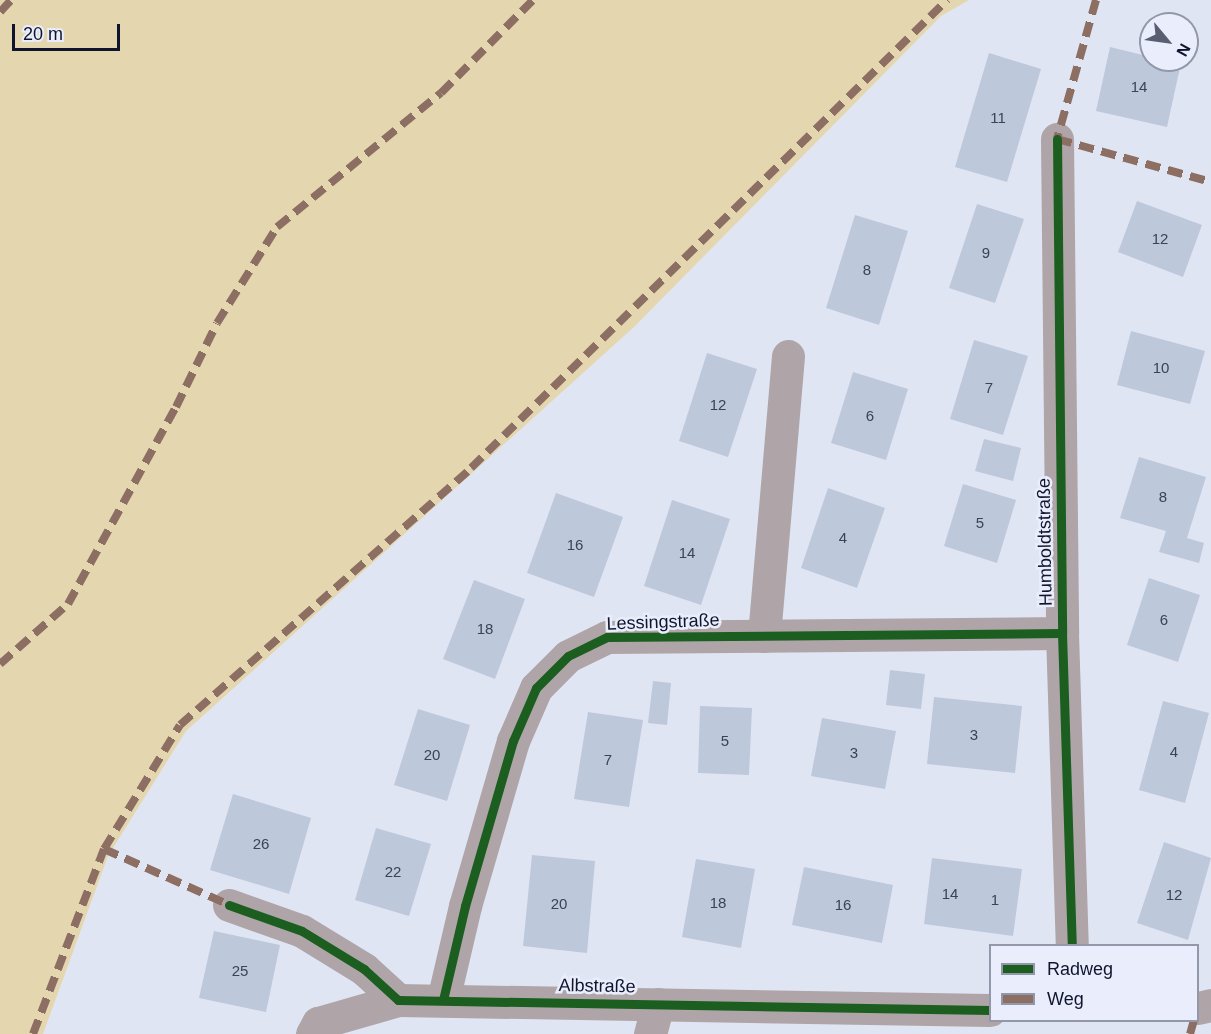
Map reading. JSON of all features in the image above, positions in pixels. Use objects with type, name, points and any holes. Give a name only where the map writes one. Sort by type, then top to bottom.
[{"type":"street","name":"Humboldtstraße","points":[[1057,139],[1062,633],[1072,944]]},
{"type":"street","points":[[764,636],[788,356]]},
{"type":"street","name":"Lessingstraße","points":[[443,1000],[465,906],[513,741],[536,688],[568,656],[607,637],[1062,633]]},
{"type":"street","points":[[230,905],[302,931],[364,969],[399,1000]]},
{"type":"street","name":"Albstraße","points":[[312,1034],[318,1023],[399,1000],[443,1000],[654,1019],[989,1010]]},
{"type":"shaded area","points":[[0,0],[969,0],[941,16],[634,327],[186,731],[108,856],[43,1034],[0,1034]]},
{"type":"building","points":[[1110,47],[1139,54],[1139,72],[1179,72],[1167,127],[1096,111]]},
{"type":"building","points":[[989,53],[1041,69],[1007,182],[955,167]]},
{"type":"building","points":[[1137,201],[1202,225],[1183,277],[1118,252]]},
{"type":"building","points":[[977,204],[1024,219],[995,303],[949,288]]},
{"type":"building","points":[[855,215],[908,231],[879,325],[826,308]]},
{"type":"building","points":[[1131,331],[1205,351],[1190,404],[1117,385]]},
{"type":"building","points":[[974,340],[1028,356],[1003,435],[950,419]]},
{"type":"building","points":[[707,353],[757,369],[728,457],[679,441]]},
{"type":"building","points":[[853,372],[908,389],[886,460],[831,443]]},
{"type":"building","points":[[984,439],[1021,448],[1013,481],[975,471]]},
{"type":"building","points":[[1139,457],[1206,477],[1187,538],[1204,543],[1199,563],[1159,552],[1166,531],[1120,518]]},
{"type":"building","points":[[963,484],[1016,500],[997,563],[944,546]]},
{"type":"building","points":[[828,488],[885,508],[857,588],[801,568]]},
{"type":"building","points":[[556,493],[623,517],[594,597],[527,573]]},
{"type":"building","points":[[672,500],[730,519],[701,605],[644,586]]},
{"type":"building","points":[[1149,578],[1200,595],[1178,662],[1127,645]]},
{"type":"building","points":[[474,580],[525,599],[495,679],[443,659]]},
{"type":"building","points":[[890,670],[925,674],[921,709],[886,705]]},
{"type":"building","points":[[653,681],[671,683],[667,725],[648,723]]},
{"type":"building","points":[[934,697],[1022,706],[1015,773],[927,764]]},
{"type":"building","points":[[1163,701],[1209,713],[1185,803],[1139,790]]},
{"type":"building","points":[[700,706],[752,708],[749,775],[698,773]]},
{"type":"building","points":[[418,709],[470,725],[447,801],[394,785]]},
{"type":"building","points":[[588,712],[643,720],[629,807],[574,799]]},
{"type":"building","points":[[822,718],[896,731],[885,789],[811,776]]},
{"type":"building","points":[[233,794],[311,818],[289,894],[210,870]]},
{"type":"building","points":[[376,828],[431,844],[409,916],[355,900]]},
{"type":"building","points":[[1164,842],[1211,858],[1188,940],[1137,923]]},
{"type":"building","points":[[532,855],[595,861],[587,953],[523,946]]},
{"type":"building","points":[[932,858],[1022,869],[1013,936],[924,924]]},
{"type":"building","points":[[696,859],[755,869],[741,948],[682,937]]},
{"type":"building","points":[[804,867],[893,885],[882,943],[792,925]]},
{"type":"building","points":[[214,931],[280,945],[266,1012],[199,998]]},
{"type":"marked path","points":[[0,12],[11,0]]},
{"type":"marked path","points":[[0,664],[68,604],[176,407],[217,323],[277,227],[441,93],[533,0]]},
{"type":"marked path","points":[[33,1034],[104,849],[180,725],[471,468],[947,0]]},
{"type":"marked path","points":[[1096,0],[1057,139],[1211,182]]},
{"type":"marked path","points":[[104,849],[229,905]]},
{"type":"marked path","points":[[1190,1034],[1193,1022]]},
{"type":"cycle path","points":[[1057,139],[1062,633],[1072,944]]},
{"type":"cycle path","points":[[443,1000],[465,906],[513,741],[536,688],[568,656],[607,637],[1062,633]]},
{"type":"cycle path","points":[[229,905],[302,931],[364,969],[398,1000],[989,1010]]}]
